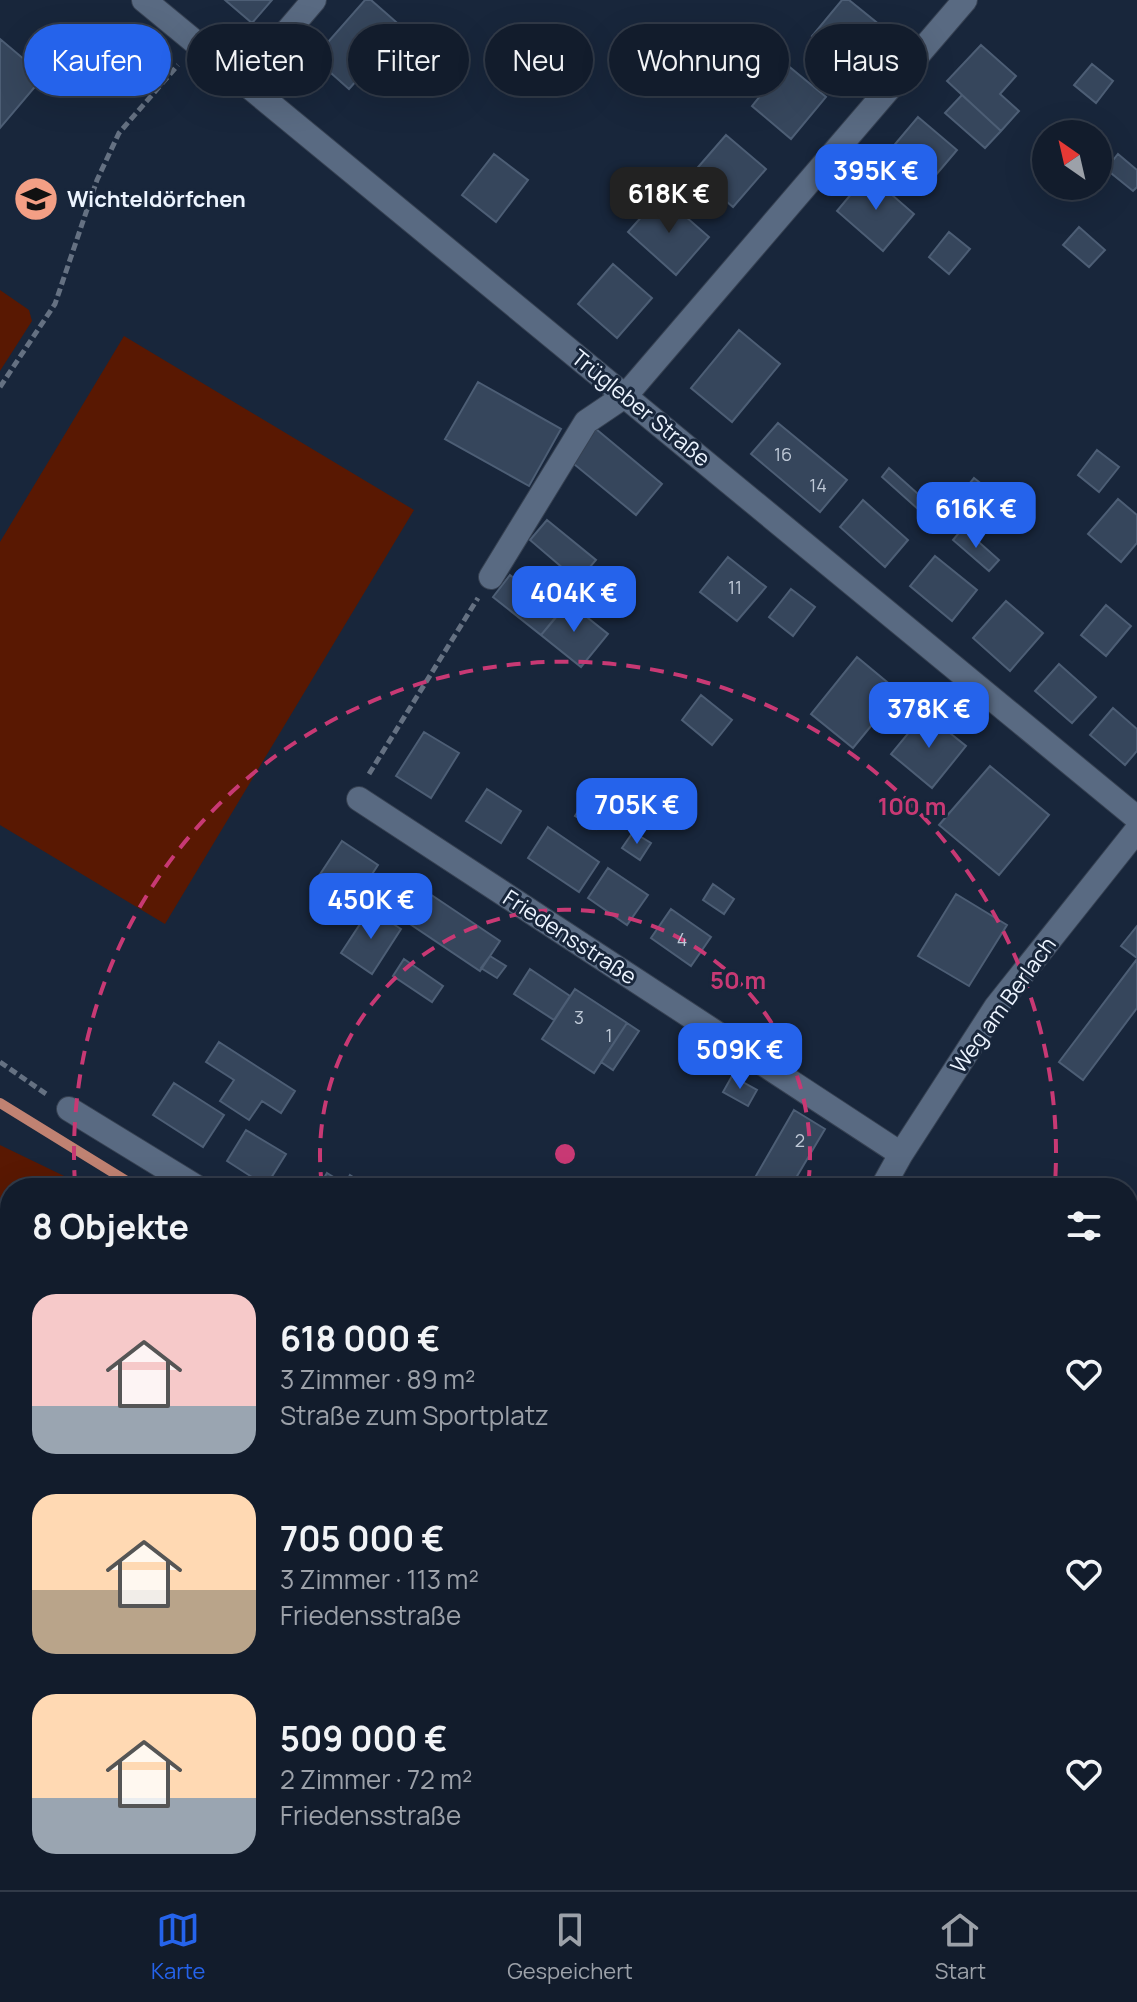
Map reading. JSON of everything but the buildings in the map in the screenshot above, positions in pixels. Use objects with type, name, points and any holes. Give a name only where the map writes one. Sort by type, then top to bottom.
[{"type":"street","name":"Trügleber Straße","points":[[144,0],[187,34]]},
{"type":"street","points":[[293,24],[314,0]]},
{"type":"street","points":[[491,577],[586,422],[626,395],[965,0]]},
{"type":"street","name":"Trügleber Straße","points":[[259,96],[1137,818]]},
{"type":"street","name":"Friedensstraße","points":[[359,799],[901,1154]]},
{"type":"street","name":"Weg am Berlach","points":[[888,1178],[996,1007],[1137,830]]},
{"type":"street","points":[[69,1109],[182,1178]]},
{"type":"path","points":[[0,387],[55,304],[97,180],[119,133],[187,56]]},
{"type":"path","points":[[359,799],[362,786],[491,577]]},
{"type":"path","points":[[0,1062],[69,1109]]},
{"type":"shaded area","points":[[0,290],[29,310],[32,321],[0,371]]},
{"type":"shaded area","points":[[124,336],[414,510],[165,924],[0,825],[0,542]]},
{"type":"shaded area","points":[[0,1145],[68,1178],[0,1178]]},
{"type":"waterway","points":[[0,1103],[122,1178]]},
{"type":"place","name":"Wichteldörfchen","points":[[36,199]]}]
